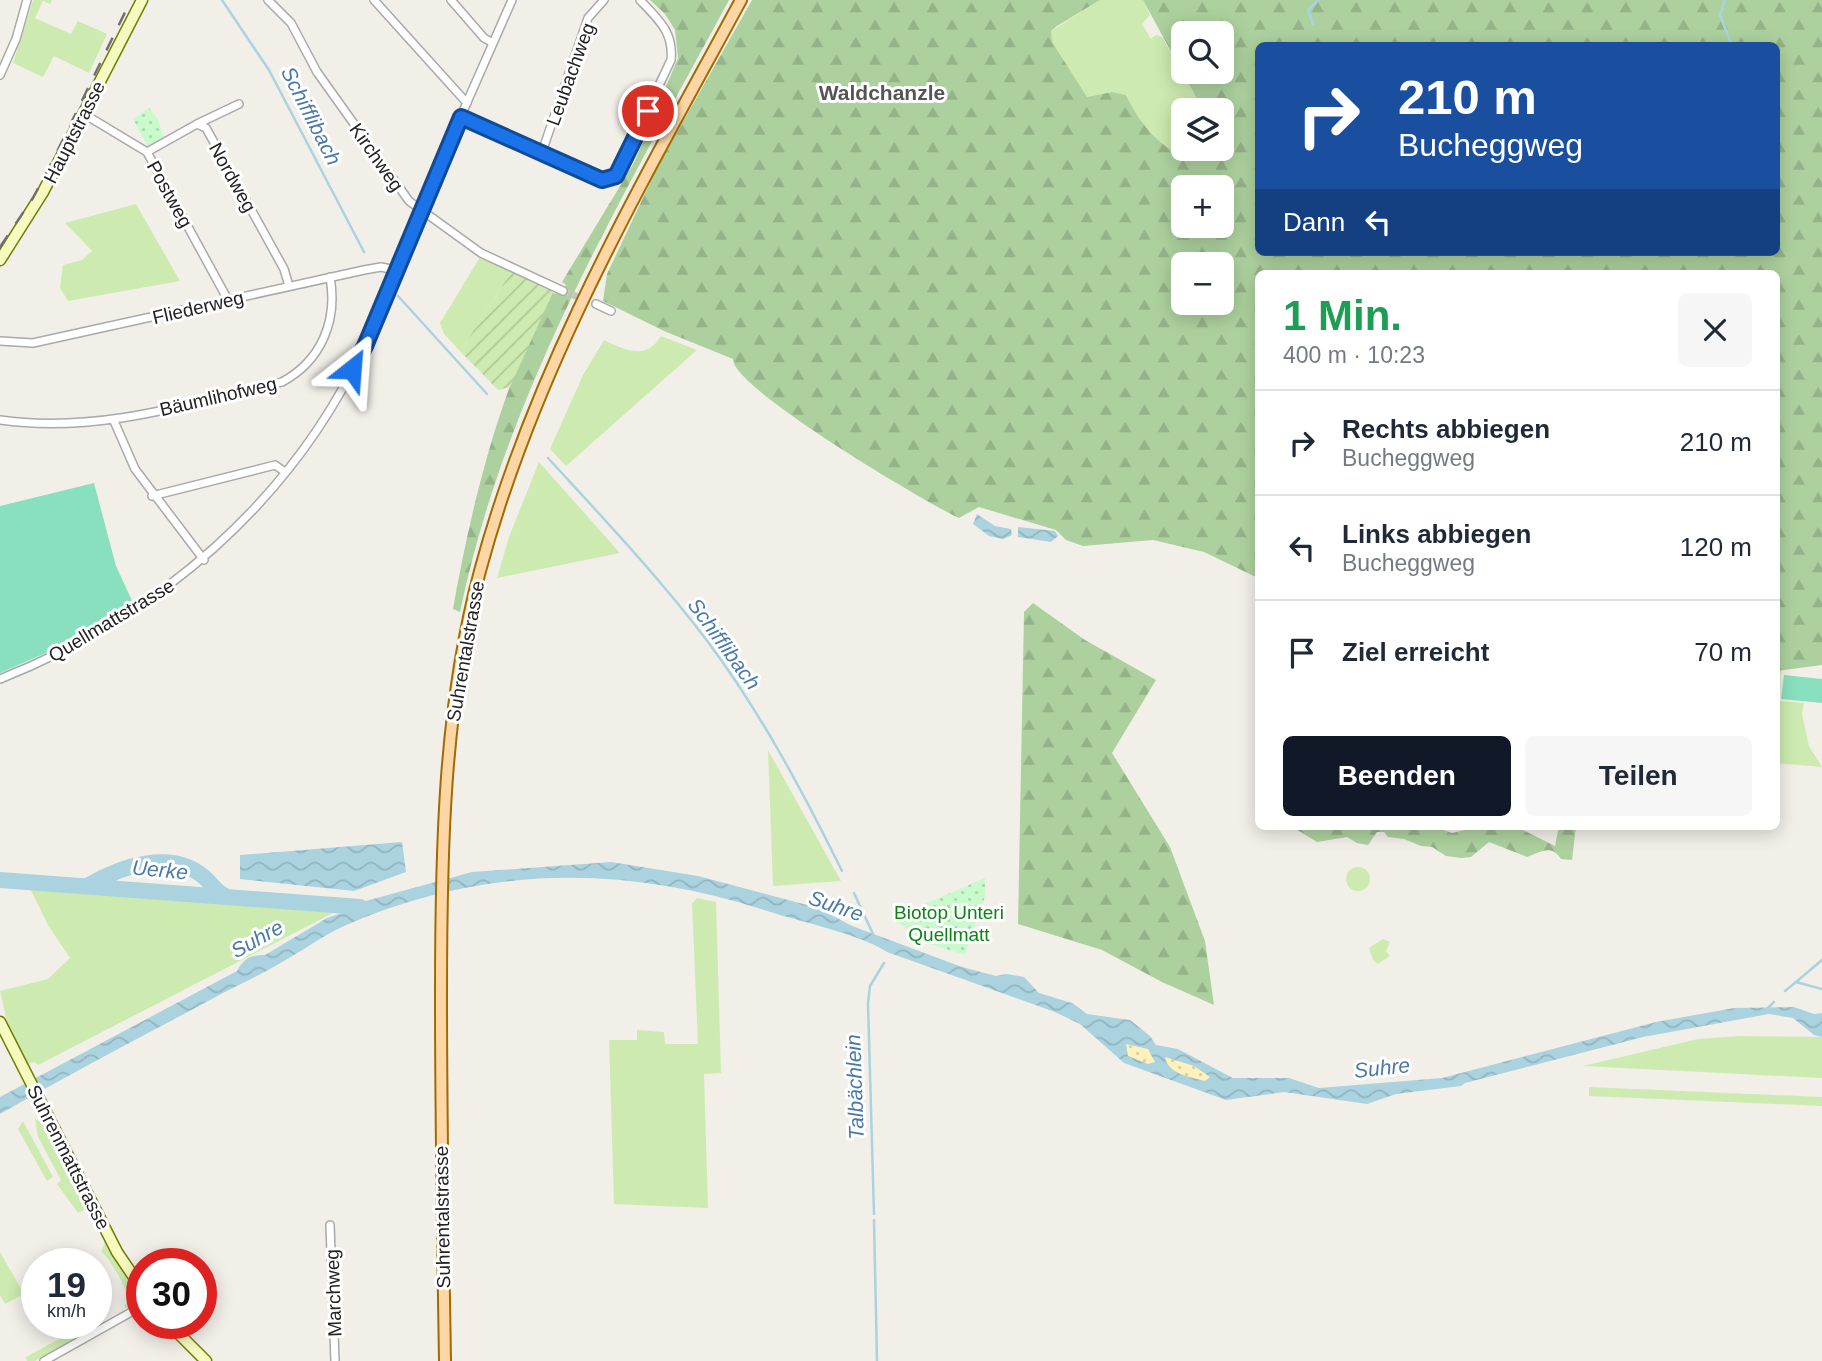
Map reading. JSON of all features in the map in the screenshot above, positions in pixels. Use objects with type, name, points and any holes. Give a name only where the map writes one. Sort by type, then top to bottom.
[{"type":"main road","name":"Suhrentalstrasse","points":[[445,1361],[441,1201],[441,914],[451,733],[467,631],[480,572],[516,456],[545,380],[592,278],[741,0]]},
{"type":"street","points":[[0,75],[13,48],[27,0]]},
{"type":"street","name":"Hauptstrasse","points":[[0,260],[43,192],[142,0]]},
{"type":"street","name":"Kirchweg","points":[[268,0],[292,23],[317,72],[409,201],[481,253],[563,291]]},
{"type":"street","points":[[374,0],[467,103]]},
{"type":"street","points":[[451,0],[484,38],[494,43]]},
{"type":"street","name":"Quellmattstrasse","points":[[0,679],[34,666],[102,631],[171,586],[204,560],[247,518],[285,472],[327,414],[365,346],[420,211],[512,0]]},
{"type":"street","name":"Leubachweg","points":[[542,152],[588,18],[604,0]]},
{"type":"street","points":[[461,117],[602,180],[616,176],[626,162],[671,60],[672,45],[664,25],[640,0]]},
{"type":"street","points":[[197,124],[239,104]]},
{"type":"street","name":"Postweg","points":[[84,114],[147,152],[228,300]]},
{"type":"street","name":"Nordweg","points":[[147,152],[197,124],[206,128],[284,269],[289,286]]},
{"type":"street","name":"Fliederweg","points":[[0,341],[33,343],[330,277],[381,267],[395,270]]},
{"type":"street","name":"Bäumlihofweg","points":[[0,420],[70,425],[114,421],[282,382],[297,374],[325,338],[333,316],[330,277]]},
{"type":"street","points":[[596,304],[611,311]]},
{"type":"street","points":[[114,421],[127,458],[152,496],[204,560]]},
{"type":"street","points":[[152,496],[275,465],[285,472]]},
{"type":"street","name":"Suhrenmattstrasse","points":[[0,1022],[126,1265]]},
{"type":"street","name":"Marchweg","points":[[330,1225],[335,1361]]},
{"type":"street","points":[[44,1361],[126,1315]]},
{"type":"street","points":[[184,1339],[206,1361]]},
{"type":"green space","points":[[33,0],[52,0],[50,4],[43,1],[35,18],[71,34],[78,21],[107,34],[89,73],[54,56],[43,77],[13,63]]},
{"type":"green space","points":[[650,0],[729,0],[609,222],[537,373],[480,530],[460,612],[453,609],[470,525],[492,440],[510,386],[552,293],[562,294],[566,285],[562,282],[634,163],[678,58],[675,30],[665,14]]},
{"type":"green space","points":[[752,0],[1100,0],[1051,31],[1052,42],[1087,97],[1112,92],[1126,95],[1150,132],[1171,149],[1171,161],[1234,161],[1234,98],[1196,98],[1189,84],[1234,84],[1234,21],[1171,21],[1171,51],[1143,0],[1822,0],[1822,665],[1780,670],[1780,270],[1255,270],[1255,577],[1204,552],[1153,540],[1083,546],[1066,540],[1056,530],[979,507],[959,518],[872,468],[795,418],[741,374],[733,359],[664,331],[603,301],[607,274],[659,164]]},
{"type":"green space","points":[[1100,0],[1143,0],[1150,15],[1142,24],[1151,39],[1156,35],[1162,37],[1171,53],[1171,84],[1188,84],[1196,98],[1171,98],[1171,149],[1150,132],[1126,95],[1112,92],[1087,97],[1051,42],[1051,31]]},
{"type":"green space","points":[[149,108],[158,119],[164,139],[148,147],[133,119]]},
{"type":"green space","points":[[136,204],[180,281],[68,301],[60,288],[63,265],[82,260],[92,251],[65,223]]},
{"type":"green space","points":[[480,257],[512,271],[460,351],[444,334],[440,323]]},
{"type":"green space","points":[[512,271],[554,290],[510,387],[498,390],[460,351]]},
{"type":"green space","points":[[661,336],[697,350],[566,466],[550,449],[583,375],[604,340],[628,350],[643,351],[655,344]]},
{"type":"green space","points":[[539,462],[620,553],[497,578],[509,537]]},
{"type":"green space","points":[[94,483],[116,566],[134,605],[80,638],[0,673],[0,506]]},
{"type":"green space","points":[[1033,603],[1085,640],[1156,680],[1112,753],[1170,847],[1205,941],[1214,1005],[1162,982],[1102,950],[1018,924],[1024,612]]},
{"type":"green space","points":[[1784,675],[1822,679],[1822,703],[1781,699]]},
{"type":"green space","points":[[1780,701],[1804,703],[1802,714],[1809,746],[1822,767],[1780,763]]},
{"type":"green space","points":[[768,750],[841,881],[773,886]]},
{"type":"green space","points":[[1298,830],[1444,830],[1452,833],[1464,830],[1523,830],[1555,846],[1558,830],[1576,830],[1572,860],[1561,859],[1550,850],[1527,857],[1489,842],[1471,857],[1446,856],[1432,847],[1388,837],[1384,832],[1377,832],[1368,845],[1347,837],[1317,842]]},
{"type":"green space","points":[[1358,867],[1367,870],[1370,879],[1367,888],[1358,891],[1349,888],[1346,879],[1349,870]]},
{"type":"green space","name":"Biotop Unteri Quellmatt","points":[[985,878],[985,896],[965,955],[926,943],[892,918]]},
{"type":"green space","points":[[29,886],[337,911],[38,1065],[34,1062],[27,1064],[9,1030],[0,991],[48,979],[70,958],[48,925]]},
{"type":"green space","points":[[697,898],[716,902],[721,1073],[704,1074],[708,1208],[614,1204],[609,1040],[637,1040],[637,1030],[664,1032],[665,1044],[698,1044],[692,904]]},
{"type":"green space","points":[[1383,939],[1390,942],[1386,951],[1390,956],[1378,964],[1373,960],[1369,948]]},
{"type":"green space","points":[[1740,1036],[1822,1037],[1822,1078],[1583,1066],[1698,1039]]},
{"type":"green space","points":[[1589,1087],[1822,1097],[1822,1106],[1589,1096]]},
{"type":"green space","points":[[35,1119],[45,1124],[88,1208],[78,1213],[57,1184],[61,1180],[38,1137]]},
{"type":"green space","points":[[23,1121],[53,1177],[47,1181],[18,1129]]},
{"type":"green space","points":[[0,1252],[21,1289],[21,1296],[5,1304],[0,1295]]},
{"type":"green space","points":[[112,1254],[126,1277],[126,1292],[125,1289],[113,1266]]},
{"type":"green space","points":[[59,1339],[74,1339],[35,1361],[27,1361],[26,1357]]},
{"type":"sand","points":[[1125,1044],[1148,1049],[1155,1062],[1148,1064],[1128,1056]]},
{"type":"sand","points":[[1165,1057],[1194,1066],[1211,1077],[1205,1081],[1180,1074],[1170,1068]]},
{"type":"water","points":[[977,514],[995,526],[1011,529],[1012,535],[1003,539],[989,536],[973,524]]},
{"type":"water","points":[[1018,527],[1055,531],[1058,536],[1051,542],[1018,537]]},
{"type":"water","points":[[402,842],[406,872],[354,891],[240,879],[240,855]]},
{"type":"water","points":[[611,862],[698,876],[818,908],[852,926],[962,967],[996,976],[1007,974],[1024,977],[1039,993],[1072,1003],[1087,1014],[1130,1020],[1150,1036],[1156,1045],[1178,1049],[1233,1078],[1289,1078],[1319,1088],[1442,1078],[1656,1022],[1734,1008],[1794,1007],[1814,1014],[1822,1013],[1822,1037],[1814,1035],[1793,1018],[1769,1014],[1643,1037],[1461,1086],[1396,1094],[1367,1104],[1284,1092],[1226,1100],[1124,1063],[1080,1024],[1055,1012],[887,952],[846,934],[713,896],[660,885],[607,879],[554,878],[501,882],[449,891],[396,906],[344,926],[0,1114],[0,1097],[237,971],[248,958],[265,955],[327,918],[359,907],[362,902],[472,872]],"holes":[[[1126,1044],[1148,1049],[1155,1062],[1148,1064],[1128,1056]],[[1165,1057],[1194,1066],[1210,1077],[1205,1081],[1180,1074],[1170,1067]]]},
{"type":"waterway","name":"Schifflibach","points":[[222,0],[269,70],[364,252]]},
{"type":"waterway","points":[[1313,24],[1308,10],[1318,0]]},
{"type":"waterway","points":[[1725,0],[1720,15],[1730,42]]},
{"type":"waterway","name":"Schifflibach","points":[[398,296],[487,394]]},
{"type":"waterway","name":"Schifflibach","points":[[548,458],[610,525],[708,642],[746,697],[780,754],[842,871]]},
{"type":"waterway","name":"Uerke","points":[[89,885],[131,867],[162,862],[191,869],[225,896]]},
{"type":"waterway","name":"Uerke","points":[[0,880],[360,907]]},
{"type":"waterway","name":"Suhre","points":[[854,893],[873,934]]},
{"type":"waterway","points":[[1796,982],[1822,960]]},
{"type":"waterway","name":"Talbächlein","points":[[874,1214],[868,1003],[870,986],[884,963]]},
{"type":"waterway","points":[[1785,991],[1796,982],[1822,989]]},
{"type":"waterway","points":[[1768,1008],[1774,1002]]},
{"type":"waterway","name":"Talbächlein","points":[[874,1220],[877,1361]]},
{"type":"tunnel","points":[[563,291],[596,304]]},
{"type":"railway","points":[[0,247],[33,198],[131,0]]},
{"type":"district","name":"Waldchanzle","points":[[882,93]]},
{"type":"route","points":[[352,369],[365,346],[461,117],[602,180],[616,176],[626,162],[648,111]]}]
